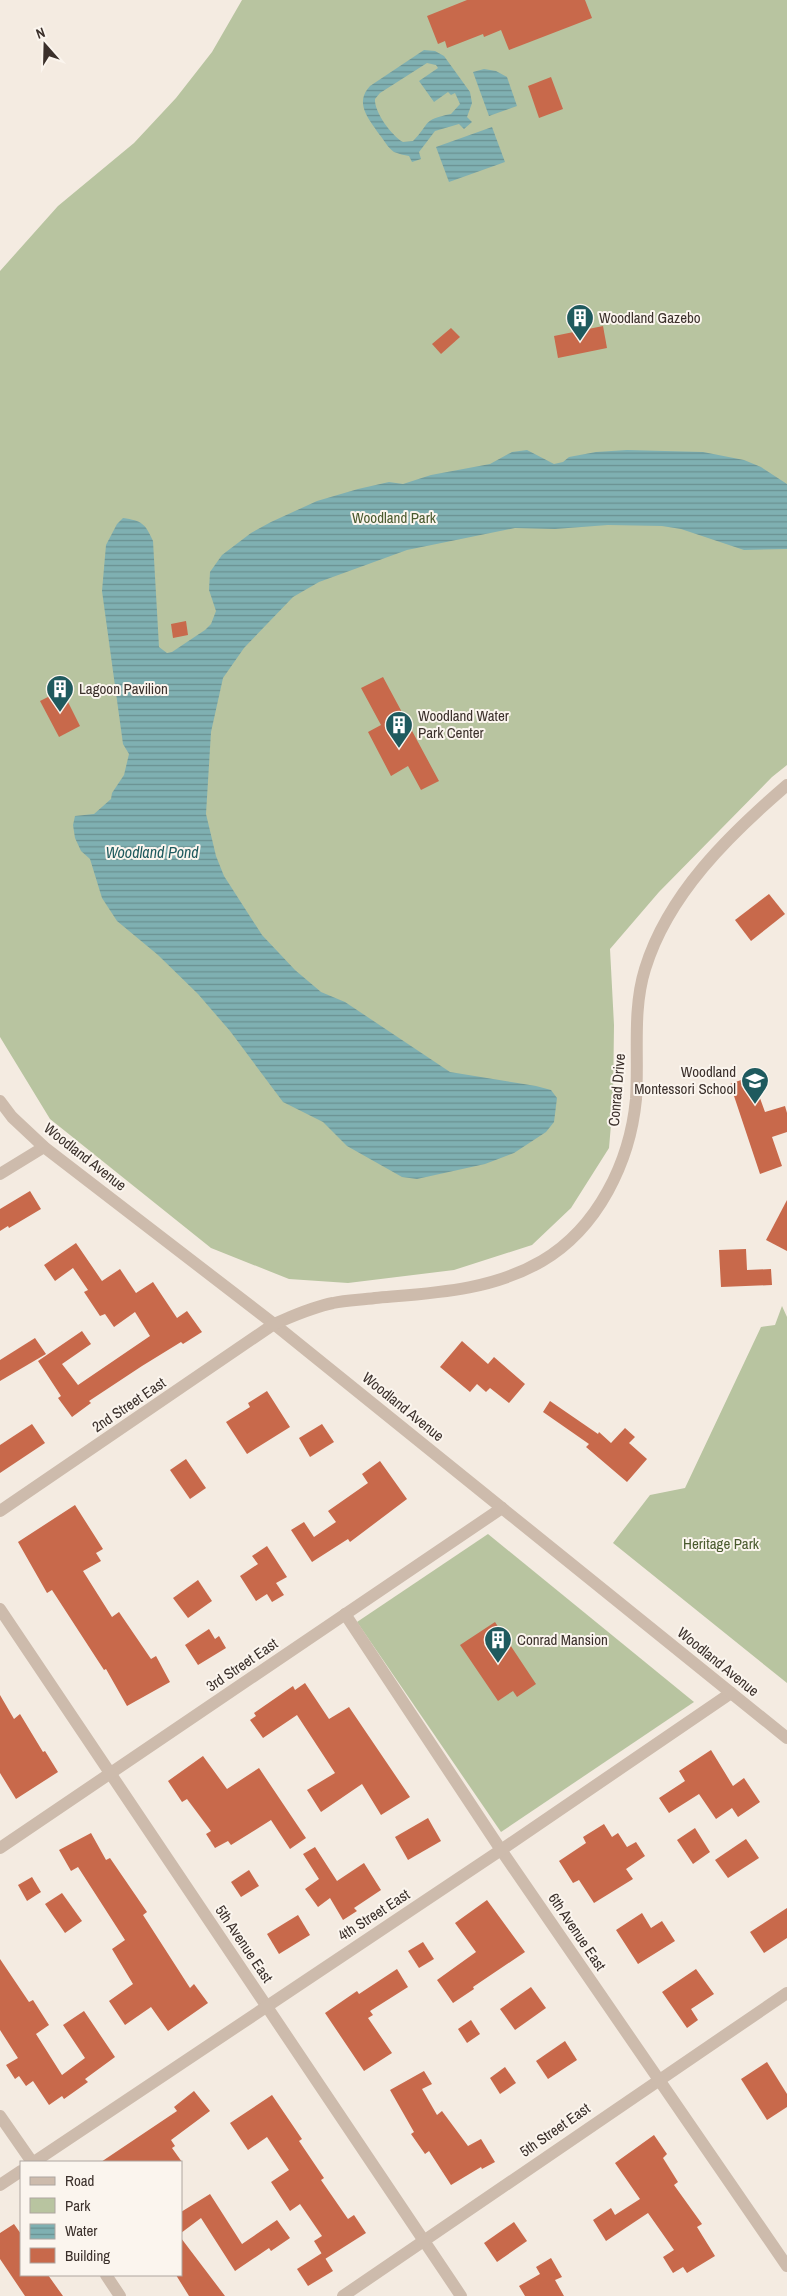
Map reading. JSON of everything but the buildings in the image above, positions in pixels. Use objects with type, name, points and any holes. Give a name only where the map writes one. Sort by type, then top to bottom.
[{"type":"street","name":"Conrad Drive","points":[[274,1324],[310,1308],[334,1302],[450,1292],[490,1283],[519,1273],[544,1260],[566,1244],[584,1225],[613,1183],[628,1142],[636,1100],[638,1004],[644,971],[656,939],[668,916],[689,886],[722,848],[787,785]]},
{"type":"street","name":"Woodland Avenue","points":[[0,1101],[12,1116],[44,1146],[274,1324],[787,1738]]},
{"type":"street","points":[[0,1174],[44,1146]]},
{"type":"street","name":"2nd Street East","points":[[0,1511],[274,1324]]},
{"type":"street","name":"3rd Street East","points":[[0,1848],[502,1508]]},
{"type":"street","name":"5th Avenue East","points":[[0,1609],[461,2296]]},
{"type":"street","name":"6th Avenue East","points":[[345,1614],[501,1850],[787,2266]]},
{"type":"street","name":"4th Street East","points":[[34,2161],[501,1850],[731,1693]]},
{"type":"street","name":"5th Street East","points":[[343,2296],[658,2079],[787,1993]]},
{"type":"street","points":[[0,2116],[32,2161]]},
{"type":"street","points":[[0,2185],[20,2172]]},
{"type":"street","points":[[107,2276],[120,2296]]},
{"type":"green space","name":"Woodland Park","points":[[242,0],[787,0],[787,765],[772,777],[659,892],[610,949],[614,1025],[613,1101],[609,1148],[571,1208],[532,1245],[454,1270],[348,1283],[289,1279],[211,1248],[50,1119],[0,1037],[0,271],[58,206],[134,143],[176,98],[212,52]]},
{"type":"green space","name":"Heritage Park","points":[[782,1306],[787,1317],[787,1683],[613,1543],[650,1495],[685,1488],[761,1327],[775,1325]]},
{"type":"green space","points":[[488,1534],[694,1702],[501,1832],[357,1622]]},
{"type":"water","points":[[424,50],[435,51],[444,56],[470,92],[472,103],[467,117],[472,122],[464,129],[459,124],[435,131],[419,152],[421,159],[412,162],[409,156],[394,152],[390,148],[368,117],[363,105],[363,99],[365,92],[370,86]],"holes":[[[427,63],[436,65],[438,68],[419,81],[434,102],[448,92],[451,95],[455,93],[460,104],[451,114],[431,120],[413,141],[403,142],[384,123],[377,110],[375,99],[380,93]]]},
{"type":"water","points":[[484,69],[496,71],[507,77],[517,106],[489,116],[473,72]]},
{"type":"water","points":[[492,127],[505,162],[449,182],[436,147]]},
{"type":"water","name":"Woodland Pond","points":[[527,450],[554,464],[563,462],[569,457],[596,452],[627,450],[703,452],[744,460],[761,467],[787,484],[787,549],[744,550],[681,529],[662,526],[608,525],[555,529],[515,528],[407,550],[319,582],[293,597],[244,648],[223,678],[211,732],[206,814],[216,856],[224,876],[262,935],[295,970],[321,992],[345,1002],[450,1072],[536,1086],[551,1090],[557,1098],[554,1122],[546,1132],[514,1153],[485,1164],[417,1179],[402,1177],[347,1146],[323,1122],[283,1102],[230,1031],[198,994],[158,955],[117,921],[102,898],[90,859],[81,851],[75,838],[73,825],[75,816],[94,814],[111,799],[112,793],[124,775],[129,754],[123,744],[102,591],[106,545],[117,524],[123,518],[135,520],[148,530],[153,541],[159,647],[167,653],[172,652],[211,624],[216,611],[209,590],[210,572],[222,555],[251,533],[317,501],[389,482],[403,484],[431,475],[490,464],[512,452]]},
{"type":"place","name":"Woodland Gazebo","points":[[580,342]]},
{"type":"place","name":"Lagoon Pavilion","points":[[60,713]]},
{"type":"place","name":"Woodland Water Park Center","points":[[399,749]]},
{"type":"place","name":"Woodland Montessori School","points":[[755,1105]]},
{"type":"place","name":"Conrad Mansion","points":[[498,1664]]}]
